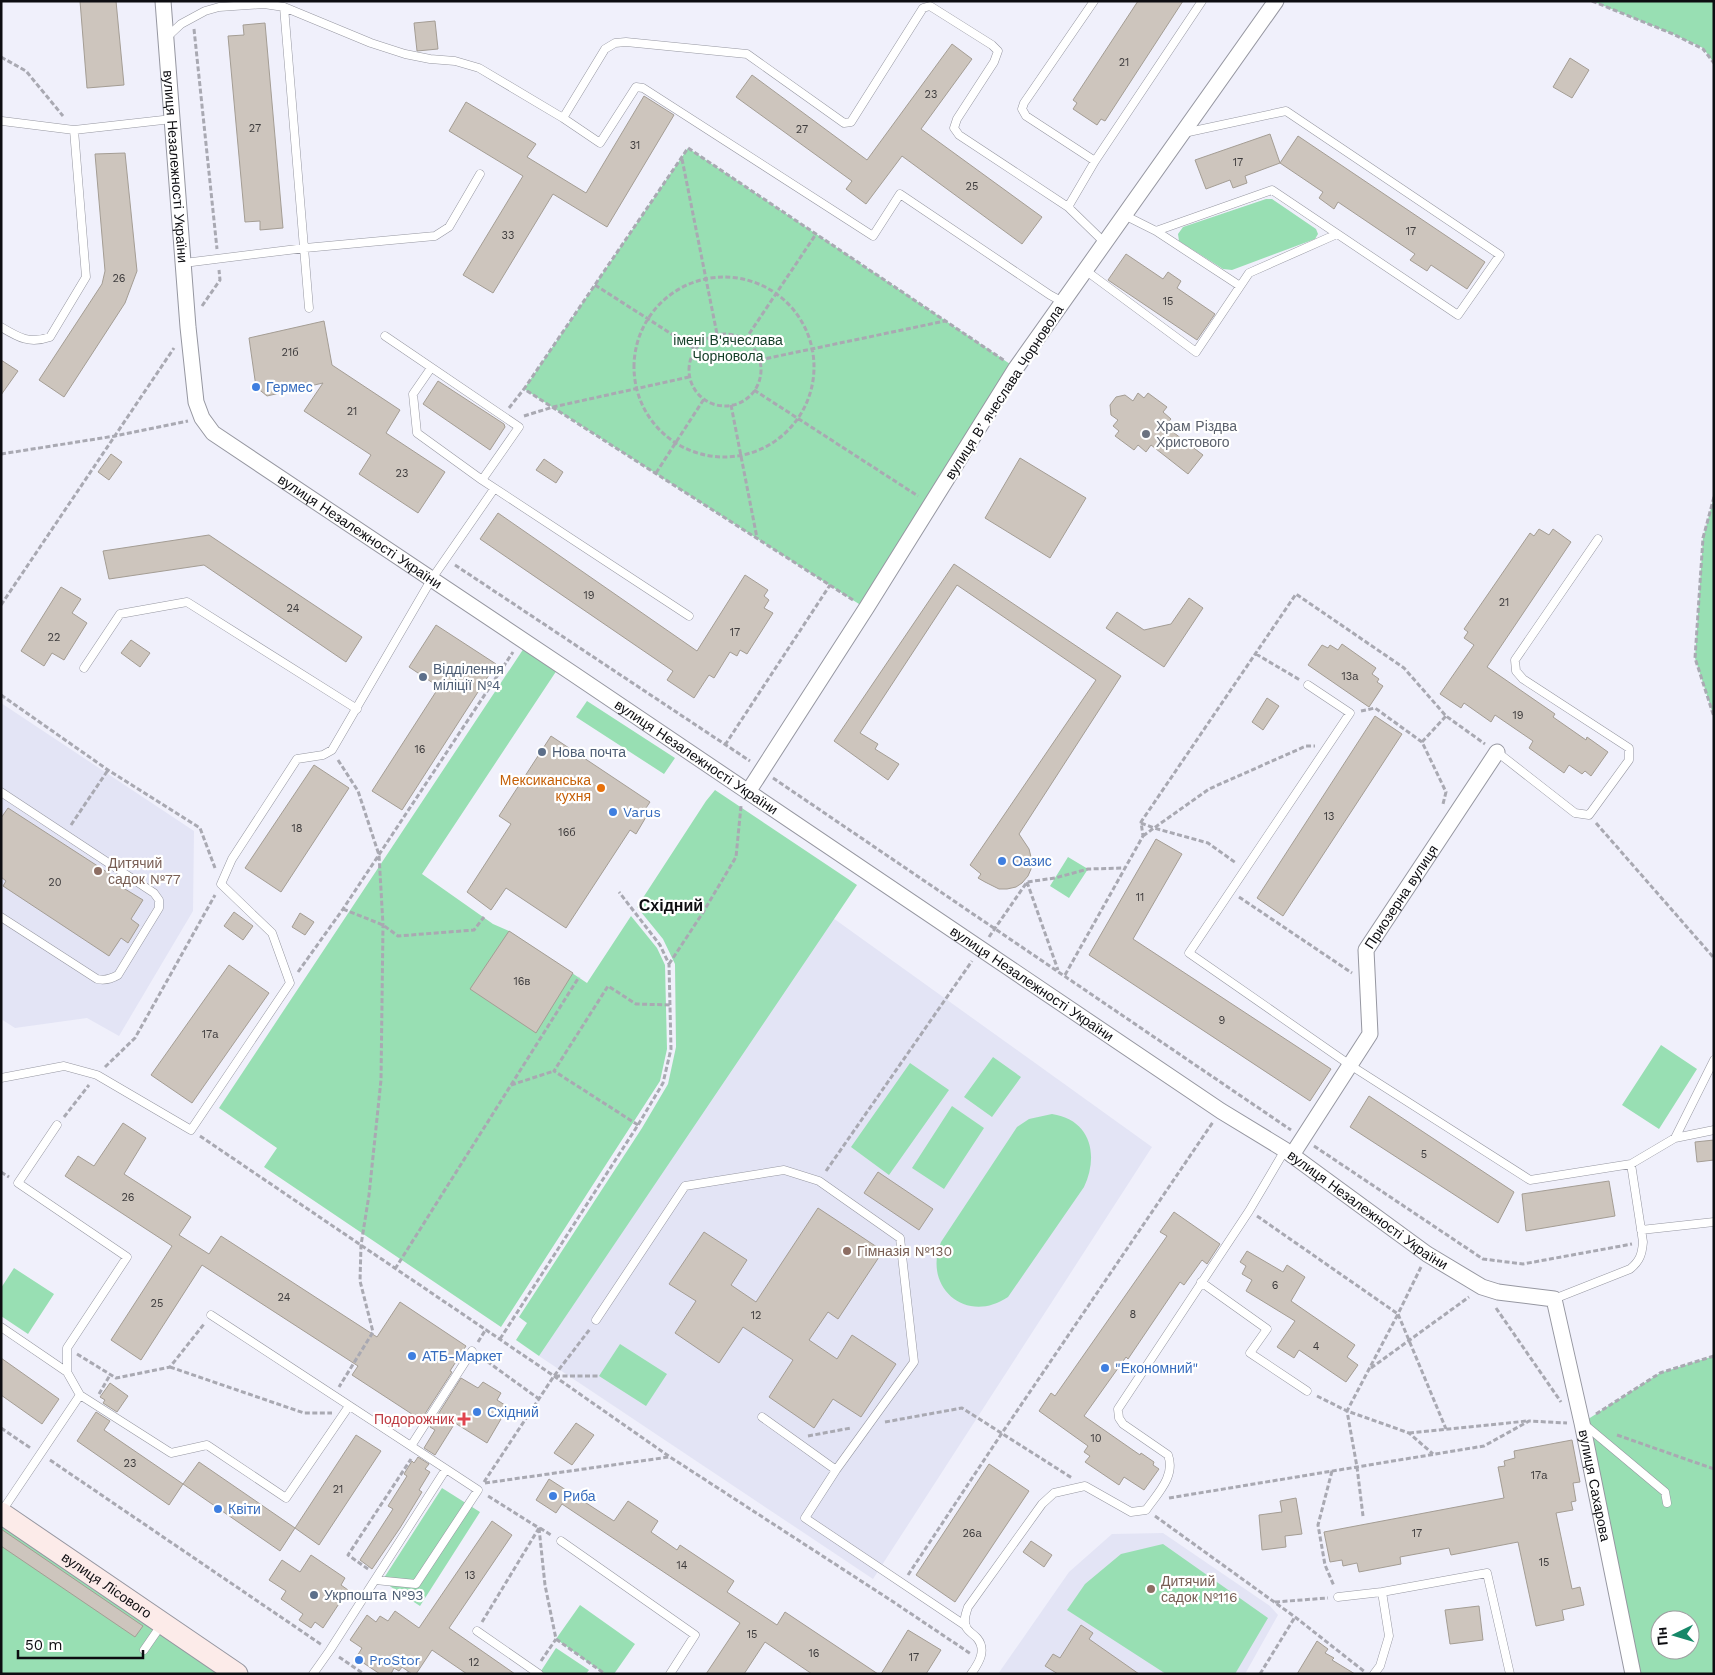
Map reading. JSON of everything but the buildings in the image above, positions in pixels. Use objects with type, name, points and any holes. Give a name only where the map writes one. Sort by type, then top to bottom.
[{"type":"street","name":"вулиця Незалежності України","points":[[163,1],[188,327],[196,402],[202,418],[213,433],[522,639],[744,798],[981,948],[1221,1111],[1289,1153],[1427,1254],[1482,1287],[1498,1292],[1554,1299]]},
{"type":"street","name":"вулиця Вʼячеслава Чорновола","points":[[744,798],[867,607],[1016,368],[1276,1]]},
{"type":"street","name":"Приозерна вулиця","points":[[1289,1153],[1302,1138],[1370,1034],[1366,950],[1497,752]]},
{"type":"street","name":"вулиця Сахарова","points":[[1554,1299],[1633,1674]]},
{"type":"street","name":"вулиця Лісового","points":[[1,1513],[237,1674]]},
{"type":"lane","points":[[1094,1],[1024,103],[1022,109],[1026,116],[1095,161]]},
{"type":"lane","points":[[1068,207],[1095,161],[1202,1]]},
{"type":"lane","points":[[166,38],[181,24],[205,11],[219,7],[264,4],[284,7],[371,43],[404,54],[455,61],[479,68],[563,118],[600,143],[636,88],[644,88],[873,236],[900,194],[1063,302]]},
{"type":"lane","points":[[563,118],[605,49],[615,43],[626,42],[747,54],[844,122],[851,122],[923,8],[930,6],[992,45],[998,52],[994,62],[957,119],[954,128],[959,135],[1068,207],[1105,243]]},
{"type":"lane","points":[[284,7],[309,308]]},
{"type":"lane","points":[[1156,231],[1272,190],[1458,315],[1500,255],[1286,112],[1183,133]]},
{"type":"lane","points":[[2,122],[74,130],[172,119]]},
{"type":"lane","points":[[1,327],[26,340],[38,341],[50,337],[86,277],[74,130]]},
{"type":"lane","points":[[184,263],[305,248],[435,236],[449,227],[480,174]]},
{"type":"lane","points":[[1124,215],[1156,231],[1240,286]]},
{"type":"lane","points":[[1086,270],[1196,352],[1249,273],[1337,234]]},
{"type":"lane","points":[[385,336],[519,428],[482,480]]},
{"type":"lane","points":[[431,368],[413,394],[417,433],[494,489],[689,616]]},
{"type":"lane","points":[[1,1078],[64,1066],[97,1075],[191,1130],[290,983],[272,933],[221,884],[232,859],[297,760],[323,755],[332,750],[431,580],[494,489]]},
{"type":"lane","points":[[1497,752],[1575,813],[1589,816],[1629,760],[1629,748],[1524,679],[1516,671],[1515,660],[1598,539]]},
{"type":"lane","points":[[84,668],[120,614],[187,602],[356,709]]},
{"type":"lane","points":[[1308,685],[1350,713],[1189,953],[1350,1065],[1530,1180],[1631,1164],[1675,1138],[1714,1130]]},
{"type":"lane","points":[[1,792],[154,893],[158,900],[157,912],[118,975],[108,980],[96,979],[1,917]]},
{"type":"lane","points":[[1675,1138],[1714,1060]]},
{"type":"lane","points":[[57,1125],[18,1183],[127,1257],[67,1348],[67,1372]]},
{"type":"lane","points":[[966,1626],[965,1617],[968,1607],[1042,1504],[1054,1493],[1085,1486],[1131,1512],[1146,1510],[1170,1472],[1171,1462],[1168,1455],[1123,1424],[1119,1418],[1118,1409],[1249,1210],[1289,1153]]},
{"type":"lane","points":[[1554,1299],[1630,1269],[1638,1262],[1643,1242],[1631,1164]]},
{"type":"lane","points":[[596,1320],[685,1186],[784,1170],[819,1182],[900,1238],[914,1362],[836,1470],[805,1518],[966,1626],[978,1639],[982,1650],[980,1661],[971,1674]]},
{"type":"lane","points":[[1642,1230],[1714,1222]]},
{"type":"lane","points":[[1202,1282],[1267,1330],[1250,1353],[1307,1391]]},
{"type":"lane","points":[[210,1315],[334,1396],[347,1409],[414,1448],[478,1490],[416,1584],[375,1580]]},
{"type":"lane","points":[[1,1327],[67,1372],[80,1395],[171,1453],[207,1445],[286,1498],[347,1409]]},
{"type":"lane","points":[[414,1448],[472,1351]]},
{"type":"lane","points":[[1,1513],[80,1395]]},
{"type":"lane","points":[[762,1417],[836,1470]]},
{"type":"lane","points":[[1579,1423],[1665,1492],[1667,1503]]},
{"type":"lane","points":[[313,1674],[446,1469]]},
{"type":"lane","points":[[561,1541],[695,1635],[670,1674]]},
{"type":"lane","points":[[1338,1597],[1382,1592],[1487,1573],[1510,1674]]},
{"type":"lane","points":[[1374,1674],[1380,1666],[1389,1636],[1382,1592]]},
{"type":"lane","points":[[144,1650],[163,1622]]},
{"type":"lane","points":[[477,1631],[537,1672]]},
{"type":"path","points":[[1592,1],[1703,48],[1714,63]]},
{"type":"path","points":[[1,605],[220,280],[193,17]]},
{"type":"path","points":[[1,57],[26,72],[74,130]]},
{"type":"path","points":[[502,416],[524,389],[688,148],[1016,368]]},
{"type":"path","points":[[682,158],[717,334]]},
{"type":"path","points":[[745,340],[816,234]]},
{"type":"path","points":[[707,278],[736,278],[763,286],[775,293],[788,304],[799,318],[812,350],[814,362],[812,386],[798,418],[787,431],[773,442],[758,450],[741,455],[724,457],[707,455],[690,450],[675,442],[654,423],[643,407],[637,389],[634,365],[635,353],[648,319],[661,303],[673,293],[687,285],[707,278]]},
{"type":"path","points":[[595,285],[695,349]]},
{"type":"path","points":[[759,360],[946,321]]},
{"type":"path","points":[[717,334],[731,334],[745,340],[751,345],[759,360],[760,376],[754,390],[744,400],[731,405],[717,405],[704,399],[692,385],[690,377],[689,365],[695,349],[705,340],[717,334]]},
{"type":"path","points":[[509,421],[553,407],[690,377]]},
{"type":"path","points":[[524,389],[859,604],[867,607]]},
{"type":"path","points":[[754,390],[932,504]]},
{"type":"path","points":[[656,473],[704,399]]},
{"type":"path","points":[[731,405],[757,538]]},
{"type":"path","points":[[1,454],[115,436],[202,418]]},
{"type":"path","points":[[1714,497],[1703,538],[1695,658],[1714,717]]},
{"type":"path","points":[[446,559],[725,745],[1483,1259],[1523,1264],[1643,1242]]},
{"type":"path","points":[[725,745],[830,585]]},
{"type":"path","points":[[1142,836],[1141,822],[1296,594],[1404,668],[1446,716],[1497,752]]},
{"type":"path","points":[[290,983],[343,909],[522,639]]},
{"type":"path","points":[[1256,654],[1308,685]]},
{"type":"path","points":[[1,696],[108,770],[200,828],[221,884],[135,1038],[97,1075],[57,1125]]},
{"type":"path","points":[[1350,713],[1375,708],[1422,742],[1446,792],[1441,810]]},
{"type":"path","points":[[1422,742],[1446,716]]},
{"type":"path","points":[[1065,975],[1142,836],[1209,789],[1306,746],[1328,746]]},
{"type":"path","points":[[332,750],[358,791],[379,855],[383,925],[381,1080],[369,1195],[361,1245],[360,1281],[373,1332],[334,1396]]},
{"type":"path","points":[[64,835],[108,770]]},
{"type":"path","points":[[670,964],[736,857],[744,798]]},
{"type":"path","points":[[1589,816],[1714,958]]},
{"type":"path","points":[[1141,822],[1154,828],[1208,843],[1245,870]]},
{"type":"path","points":[[819,1182],[1027,882],[1055,878],[1088,869],[1125,868]]},
{"type":"path","points":[[1027,882],[1058,971]]},
{"type":"path","points":[[1230,891],[1367,984]]},
{"type":"path","points":[[500,1339],[663,1083],[671,1049],[670,964],[660,945],[619,892]]},
{"type":"path","points":[[343,909],[383,925],[398,936],[474,930],[484,917]]},
{"type":"path","points":[[395,1269],[579,977]]},
{"type":"path","points":[[511,1085],[554,1071],[608,986],[636,1004],[670,1005]]},
{"type":"path","points":[[554,1071],[638,1125]]},
{"type":"path","points":[[892,1601],[1002,1433],[1221,1111]]},
{"type":"path","points":[[191,1130],[500,1339],[670,1457],[892,1601],[980,1661]]},
{"type":"path","points":[[1249,1210],[1398,1314],[1446,1429]]},
{"type":"path","points":[[1363,1516],[1347,1411],[1427,1254]]},
{"type":"path","points":[[1369,1369],[1482,1287],[1565,1408]]},
{"type":"path","points":[[170,1367],[210,1315]]},
{"type":"path","points":[[596,1320],[554,1376],[483,1483],[670,1457]]},
{"type":"path","points":[[67,1348],[116,1378],[170,1367],[304,1413],[347,1409]]},
{"type":"path","points":[[472,1351],[539,1399]]},
{"type":"path","points":[[1409,1433],[1529,1421],[1579,1423],[1660,1374],[1714,1356]]},
{"type":"path","points":[[94,1404],[110,1375]]},
{"type":"path","points":[[554,1376],[599,1376]]},
{"type":"path","points":[[1307,1391],[1347,1411],[1409,1433],[1433,1454]]},
{"type":"path","points":[[792,1439],[962,1408],[1085,1486]]},
{"type":"path","points":[[1152,1501],[1484,1446],[1529,1421]]},
{"type":"path","points":[[1,1428],[364,1674]]},
{"type":"path","points":[[1610,1433],[1714,1468]]},
{"type":"path","points":[[371,1571],[348,1555],[414,1448]]},
{"type":"path","points":[[1275,1602],[1338,1597],[1325,1564],[1318,1525],[1332,1471]]},
{"type":"path","points":[[478,1490],[539,1528]]},
{"type":"path","points":[[1146,1510],[1275,1602],[1367,1674]]},
{"type":"path","points":[[477,1631],[539,1528]]},
{"type":"path","points":[[537,1672],[556,1639],[546,1585],[539,1528]]},
{"type":"path","points":[[1260,1674],[1295,1617]]},
{"type":"path","points":[[556,1639],[605,1674]]},
{"type":"shaded area","name":"Дитячий садок №77","points":[[1,703],[194,831],[193,911],[119,1036],[87,1018],[15,1028],[1,1019]]},
{"type":"shaded area","name":"Гімназія №130","points":[[833,918],[1152,1147],[873,1579],[539,1356]]},
{"type":"shaded area","name":"Дитячий садок №116","points":[[1163,1533],[1270,1606],[1278,1615],[1245,1674],[998,1674],[1069,1572],[1112,1534]]},
{"type":"green space","points":[[1592,1],[1714,1],[1714,63],[1703,48]]},
{"type":"green space","name":"імені В'ячеслава Чорновола","points":[[688,148],[1016,368],[867,607],[859,604],[524,389]]},
{"type":"green space","points":[[1266,199],[1272,199],[1316,229],[1318,234],[1315,239],[1232,270],[1223,269],[1179,241],[1178,234],[1183,227]]},
{"type":"green space","points":[[1714,497],[1714,717],[1695,658],[1703,538]]},
{"type":"green space","points":[[524,648],[557,670],[422,874],[493,924],[509,931],[587,983],[631,916],[657,948],[665,965],[667,1049],[660,1081],[501,1327],[264,1167],[277,1148],[219,1108]]},
{"type":"green space","points":[[587,701],[675,758],[664,774],[576,717]]},
{"type":"green space","points":[[715,790],[857,885],[539,1356],[516,1340],[527,1323],[519,1317],[642,1128],[668,1084],[676,1047],[675,964],[663,939],[637,907]]},
{"type":"green space","points":[[1068,857],[1088,869],[1069,898],[1050,886]]},
{"type":"green space","points":[[1661,1045],[1697,1069],[1659,1129],[1622,1105]]},
{"type":"green space","points":[[993,1057],[1021,1077],[992,1117],[964,1097]]},
{"type":"green space","points":[[910,1063],[949,1090],[889,1175],[851,1147]]},
{"type":"green space","points":[[952,1106],[984,1128],[944,1189],[912,1168]]},
{"type":"green space","points":[[1052,1114],[1076,1123],[1088,1141],[1091,1151],[1091,1163],[1084,1187],[1008,1297],[993,1305],[978,1307],[964,1304],[952,1297],[943,1287],[938,1274],[937,1259],[941,1242],[1017,1127],[1029,1119]]},
{"type":"green space","points":[[14,1268],[54,1294],[28,1334],[1,1316],[1,1288]]},
{"type":"green space","points":[[620,1344],[667,1374],[646,1406],[599,1376]]},
{"type":"green space","points":[[1714,1356],[1714,1674],[1633,1674],[1582,1423],[1660,1373]]},
{"type":"green space","points":[[442,1488],[480,1512],[420,1606],[382,1581]]},
{"type":"green space","points":[[1,1513],[237,1674],[1,1674]]},
{"type":"green space","name":"Дитячий садок №116","points":[[1163,1544],[1268,1618],[1235,1674],[1166,1674],[1067,1610],[1085,1584],[1121,1554]]},
{"type":"green space","points":[[580,1605],[635,1644],[614,1674],[605,1674],[556,1639]]},
{"type":"green space","points":[[556,1648],[589,1670],[586,1674],[545,1674],[541,1671]]},
{"type":"place","name":"Гермес","points":[[256,387]]},
{"type":"place","name":"Храм Різдва Христового","points":[[1146,434]]},
{"type":"place","name":"Відділення міліції №4","points":[[423,677]]},
{"type":"place","name":"Нова почта","points":[[542,752]]},
{"type":"place","name":"Мексиканська кухня","points":[[601,788]]},
{"type":"place","name":"Varus","points":[[613,812]]},
{"type":"place","name":"Оазис","points":[[1002,861]]},
{"type":"place","name":"Дитячий садок №77","points":[[98,871]]},
{"type":"place","name":"Гімназія №130","points":[[847,1251]]},
{"type":"place","name":"АТБ-Маркет","points":[[412,1356]]},
{"type":"place","name":"\"Економний\"","points":[[1105,1368]]},
{"type":"place","name":"Східний","points":[[477,1412]]},
{"type":"place","name":"Подорожник","points":[[464,1419]]},
{"type":"place","name":"Риба","points":[[553,1496]]},
{"type":"place","name":"Квіти","points":[[218,1509]]},
{"type":"place","name":"Дитячий садок №116","points":[[1151,1589]]},
{"type":"place","name":"Укрпошта №93","points":[[314,1595]]},
{"type":"place","name":"ProStor","points":[[359,1660]]},
{"type":"district","name":"Східний","points":[[671,905]]}]
